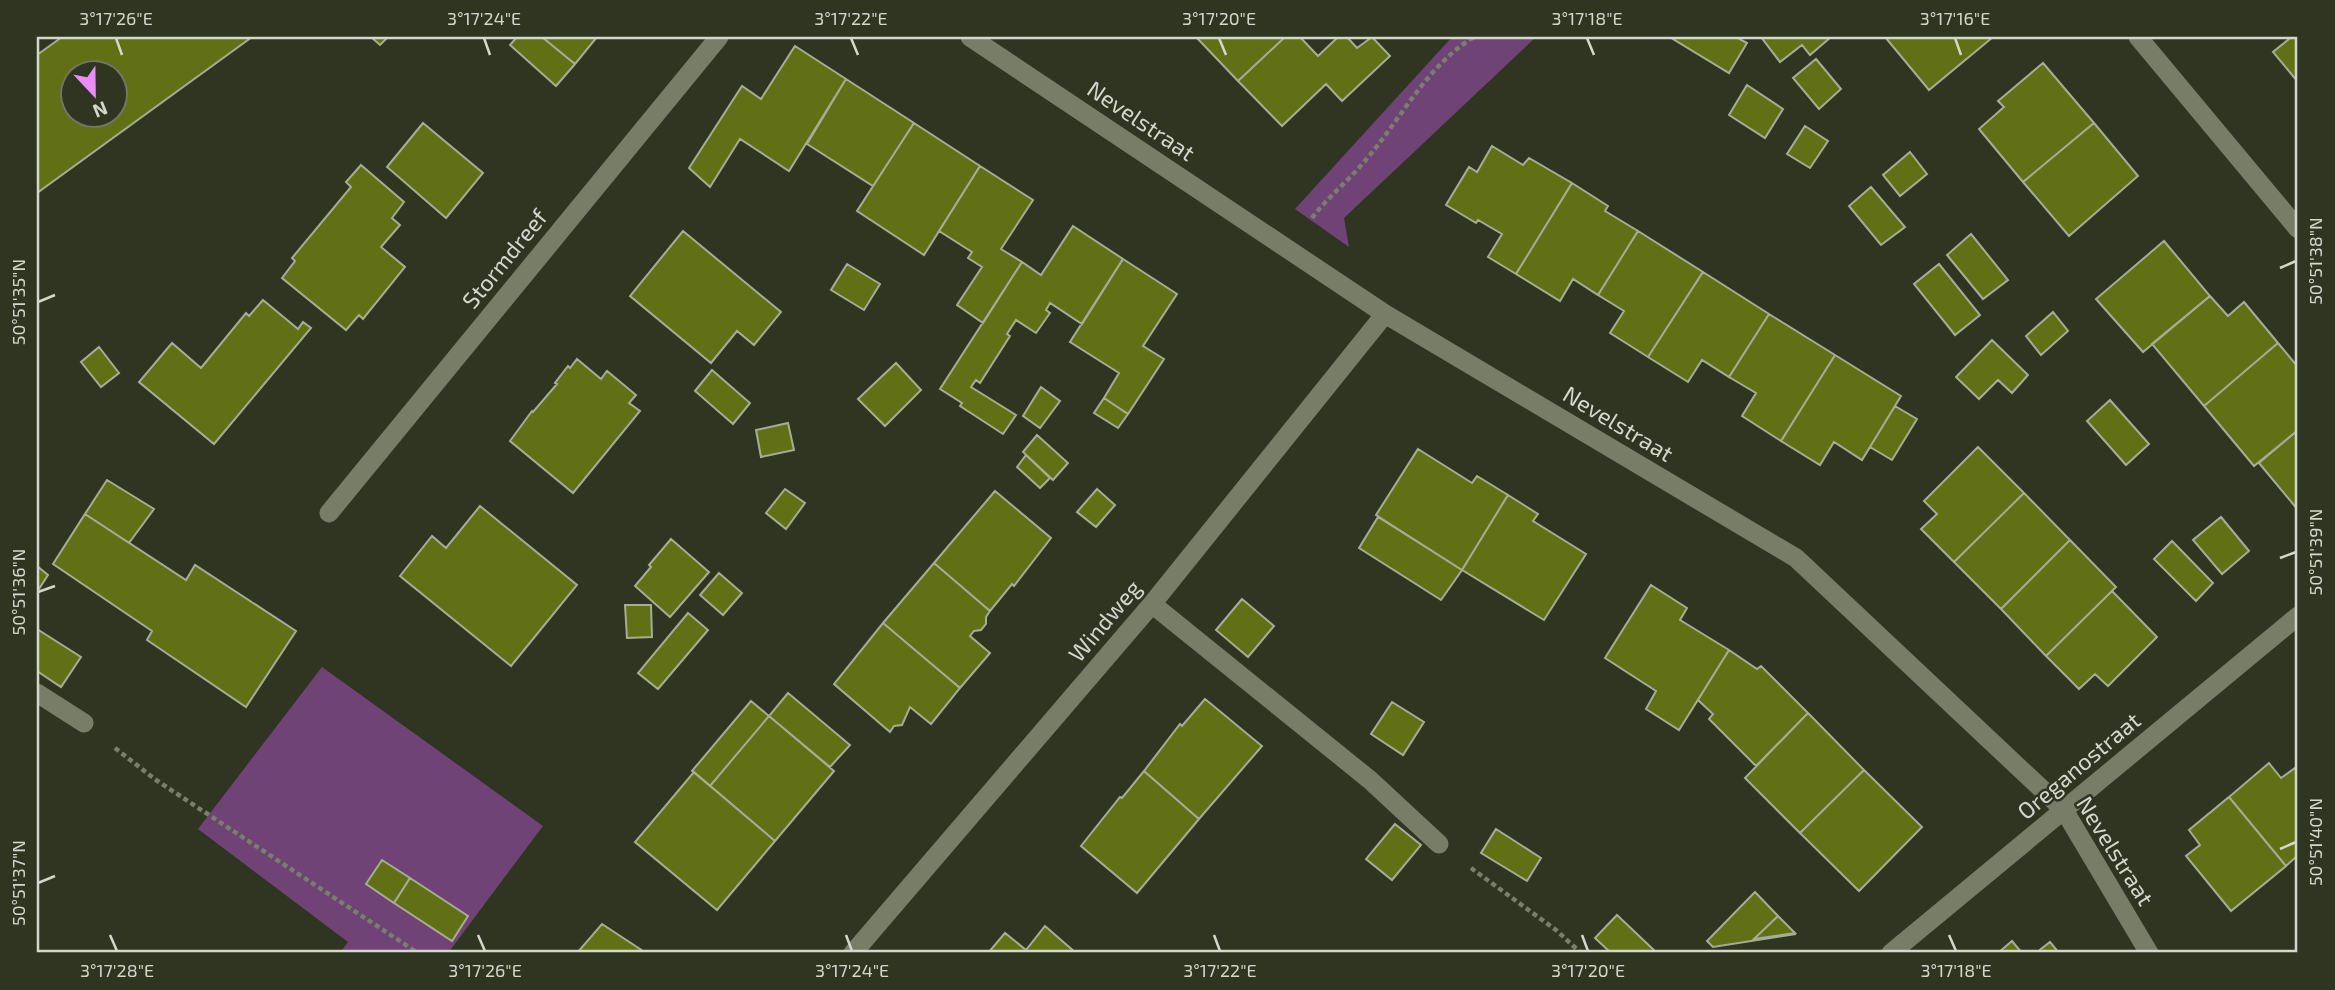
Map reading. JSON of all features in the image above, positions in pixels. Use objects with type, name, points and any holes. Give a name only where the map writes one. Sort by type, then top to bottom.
[{"type":"street","name":"Stormdreef","points":[[329,513],[719,37]]},
{"type":"street","name":"Nevelstraat","points":[[970,37],[1385,314],[1796,558],[2064,810],[2149,953]]},
{"type":"street","points":[[2138,37],[2298,229]]},
{"type":"street","name":"Windweg","points":[[853,953],[1152,604],[1385,314]]},
{"type":"street","points":[[1152,604],[1370,780],[1438,844]]},
{"type":"street","name":"Oreganostraat","points":[[1891,953],[2298,616]]},
{"type":"street","points":[[37,693],[84,723]]},
{"type":"path","points":[[1289,248],[1322,205],[1363,163],[1435,70],[1474,37]]},
{"type":"path","points":[[84,723],[156,780],[418,953]]},
{"type":"path","points":[[1438,844],[1556,930],[1581,953]]},
{"type":"shaded area","points":[[1452,37],[1536,37],[1344,218],[1349,247],[1295,209]]},
{"type":"shaded area","points":[[322,667],[543,826],[448,953],[340,953],[348,942],[198,829]]},
{"type":"building","points":[[62,37],[252,37],[130,126],[130,60],[60,60],[60,130],[124,130],[37,193],[37,55]]},
{"type":"building","points":[[371,37],[388,37],[380,45]]},
{"type":"building","points":[[517,37],[542,37],[575,64],[556,86],[510,45]]},
{"type":"building","points":[[542,37],[597,37],[575,64]]},
{"type":"building","points":[[1196,37],[1285,37],[1238,81]]},
{"type":"building","points":[[1285,37],[1300,37],[1318,56],[1338,37],[1347,37],[1357,48],[1372,37],[1390,56],[1342,101],[1326,84],[1282,126],[1238,81]]},
{"type":"building","points":[[1736,37],[1747,43],[1729,73],[1673,39]]},
{"type":"building","points":[[1761,37],[1831,37],[1810,55],[1802,45],[1780,62]]},
{"type":"building","points":[[1885,37],[1993,37],[1929,90]]},
{"type":"building","points":[[2287,37],[2298,37],[2298,82],[2273,52],[2289,39]]},
{"type":"building","points":[[795,46],[846,79],[789,171],[740,139],[710,187],[689,168],[742,86],[761,99]]},
{"type":"building","points":[[1816,59],[1841,89],[1819,109],[1793,78]]},
{"type":"building","points":[[2043,63],[2094,123],[2023,182],[1979,129],[2004,107],[1998,101]]},
{"type":"building","points":[[846,79],[914,123],[873,186],[807,144]]},
{"type":"building","points":[[1747,85],[1783,109],[1765,138],[1729,115]]},
{"type":"building","points":[[423,123],[483,173],[446,218],[387,167]]},
{"type":"building","points":[[914,123],[980,166],[924,255],[857,211]]},
{"type":"building","points":[[2094,123],[2138,176],[2069,236],[2023,182]]},
{"type":"building","points":[[1805,126],[1828,141],[1810,168],[1787,154]]},
{"type":"building","points":[[1492,146],[1523,165],[1529,158],[1572,183],[1516,274],[1488,257],[1502,234],[1478,220],[1476,223],[1446,205],[1469,167],[1477,172]]},
{"type":"building","points":[[1910,152],[1927,174],[1900,196],[1883,175]]},
{"type":"building","points":[[361,165],[404,202],[392,218],[400,225],[381,247],[405,267],[363,319],[359,315],[346,330],[282,278],[295,261],[292,258],[351,187],[346,182]]},
{"type":"building","points":[[980,166],[1033,200],[1001,249],[1022,262],[983,323],[957,305],[982,267],[968,258],[972,252],[939,231]]},
{"type":"building","points":[[1572,183],[1608,206],[1605,211],[1638,231],[1598,295],[1573,279],[1560,301],[1516,274]]},
{"type":"building","points":[[1871,187],[1905,227],[1881,245],[1849,206]]},
{"type":"building","points":[[1073,226],[1123,259],[1082,324],[1050,303],[1046,310],[1050,313],[1036,333],[1016,320],[1007,334],[1010,336],[980,383],[976,380],[971,387],[1016,415],[1003,434],[960,406],[962,403],[940,389],[1022,262],[1041,275]]},
{"type":"building","points":[[683,231],[781,312],[754,345],[737,331],[711,363],[630,296]]},
{"type":"building","points":[[1638,231],[1703,272],[1648,357],[1610,333],[1624,311],[1598,295]]},
{"type":"building","points":[[1971,234],[2008,280],[1983,299],[1947,255]]},
{"type":"building","points":[[2164,241],[2210,296],[2143,352],[2096,299]]},
{"type":"building","points":[[1123,259],[1177,294],[1143,346],[1164,359],[1128,414],[1104,398],[1119,373],[1070,342]]},
{"type":"building","points":[[847,264],[880,284],[864,310],[831,290]]},
{"type":"building","points":[[1939,264],[1980,315],[1955,335],[1914,284]]},
{"type":"building","points":[[1703,272],[1769,314],[1729,377],[1702,360],[1688,382],[1648,357]]},
{"type":"building","points":[[2210,296],[2228,316],[2244,302],[2278,343],[2204,406],[2152,344]]},
{"type":"building","points":[[263,300],[298,329],[303,322],[311,328],[214,444],[139,382],[172,343],[201,368],[246,313],[249,316]]},
{"type":"building","points":[[2053,312],[2068,331],[2041,355],[2026,336]]},
{"type":"building","points":[[1769,314],[1835,355],[1781,441],[1742,416],[1756,393],[1729,377]]},
{"type":"building","points":[[1992,340],[2028,375],[2012,393],[1998,380],[1979,399],[1956,377]]},
{"type":"building","points":[[2278,343],[2298,367],[2298,430],[2254,466],[2204,406]]},
{"type":"building","points":[[99,347],[119,373],[101,387],[81,362]]},
{"type":"building","points":[[1835,355],[1901,396],[1862,460],[1834,442],[1820,465],[1781,441]]},
{"type":"building","points":[[577,359],[601,379],[607,371],[636,395],[629,403],[640,411],[573,493],[510,441],[532,411],[557,384],[555,383],[568,366],[570,368]]},
{"type":"building","points":[[896,363],[921,390],[885,426],[858,399]]},
{"type":"building","points":[[712,370],[750,403],[733,424],[695,391]]},
{"type":"building","points":[[1041,387],[1060,401],[1040,428],[1023,416]]},
{"type":"building","points":[[1104,398],[1128,414],[1118,428],[1094,413]]},
{"type":"building","points":[[2110,400],[2149,444],[2126,465],[2087,421]]},
{"type":"building","points":[[1895,406],[1917,419],[1892,460],[1870,447]]},
{"type":"building","points":[[788,423],[794,450],[761,457],[756,430]]},
{"type":"building","points":[[2298,430],[2298,510],[2259,463]]},
{"type":"building","points":[[1037,435],[1068,463],[1053,480],[1023,452]]},
{"type":"building","points":[[1978,447],[2024,493],[1954,562],[1921,529],[1937,514],[1924,501]]},
{"type":"building","points":[[1418,449],[1472,483],[1477,476],[1508,495],[1462,570],[1376,515]]},
{"type":"building","points":[[1026,455],[1050,478],[1040,488],[1017,467]]},
{"type":"building","points":[[107,480],[154,509],[129,543],[85,514]]},
{"type":"building","points":[[785,489],[805,503],[786,529],[766,513]]},
{"type":"building","points":[[1097,489],[1115,505],[1096,527],[1077,512]]},
{"type":"building","points":[[995,491],[1051,538],[1014,586],[1012,584],[990,611],[934,563]]},
{"type":"building","points":[[2024,493],[2070,540],[2001,609],[1954,562]]},
{"type":"building","points":[[1508,495],[1538,514],[1533,521],[1586,554],[1544,620],[1462,570]]},
{"type":"building","points":[[480,506],[577,585],[511,666],[400,576],[432,536],[446,548]]},
{"type":"building","points":[[85,514],[186,580],[195,565],[296,631],[246,707],[147,640],[152,631],[53,564]]},
{"type":"building","points":[[1378,517],[1462,570],[1441,600],[1359,548]]},
{"type":"building","points":[[2221,517],[2249,551],[2222,574],[2193,540]]},
{"type":"building","points":[[671,539],[709,572],[670,617],[635,586]]},
{"type":"building","points":[[2070,540],[2116,587],[2046,656],[2001,609]]},
{"type":"building","points":[[2172,541],[2213,583],[2196,601],[2154,559]]},
{"type":"building","points":[[934,563],[990,611],[986,624],[970,636],[990,653],[960,688],[883,623]]},
{"type":"building","points":[[37,566],[48,575],[37,592]]},
{"type":"building","points":[[719,573],[742,593],[723,615],[700,595]]},
{"type":"building","points":[[1651,585],[1687,608],[1680,620],[1729,650],[1679,730],[1646,709],[1656,691],[1605,658]]},
{"type":"building","points":[[2112,591],[2157,637],[2108,686],[2095,674],[2079,689],[2046,656]]},
{"type":"building","points":[[1242,599],[1274,626],[1248,657],[1216,630]]},
{"type":"building","points":[[625,605],[651,605],[652,637],[627,638]]},
{"type":"building","points":[[688,613],[708,630],[658,689],[638,673]]},
{"type":"building","points":[[883,623],[960,688],[931,724],[910,707],[902,725],[894,726],[890,732],[834,684]]},
{"type":"building","points":[[37,629],[81,657],[61,687],[37,671]]},
{"type":"building","points":[[1729,650],[1757,669],[1761,666],[1808,713],[1756,766],[1709,719],[1713,714],[1698,700]]},
{"type":"building","points":[[788,693],[850,745],[830,767],[769,716]]},
{"type":"building","points":[[1205,699],[1262,746],[1199,819],[1144,771],[1180,724],[1182,726]]},
{"type":"building","points":[[751,701],[769,716],[710,786],[692,771]]},
{"type":"building","points":[[1392,702],[1424,722],[1403,755],[1371,734]]},
{"type":"building","points":[[1808,713],[1864,770],[1800,833],[1745,778]]},
{"type":"building","points":[[769,716],[834,771],[775,841],[710,786]]},
{"type":"building","points":[[2269,763],[2281,778],[2295,768],[2298,772],[2298,855],[2286,866],[2229,797]]},
{"type":"building","points":[[1864,770],[1922,827],[1859,891],[1800,833]]},
{"type":"building","points":[[1144,771],[1199,819],[1137,893],[1081,846]]},
{"type":"building","points":[[694,772],[775,841],[717,910],[635,842]]},
{"type":"building","points":[[2229,797],[2286,866],[2231,911],[2186,856],[2200,845],[2189,830]]},
{"type":"building","points":[[1395,824],[1421,845],[1392,880],[1366,859]]},
{"type":"building","points":[[1496,829],[1541,858],[1527,881],[1481,853]]},
{"type":"building","points":[[382,860],[410,878],[394,903],[366,884]]},
{"type":"building","points":[[410,878],[468,916],[452,941],[394,903]]},
{"type":"building","points":[[1755,892],[1778,916],[1754,939],[1796,934],[1713,947],[1707,941]]},
{"type":"building","points":[[1617,915],[1657,953],[1611,953],[1595,938]]},
{"type":"building","points":[[1778,916],[1795,933],[1754,939]]},
{"type":"building","points":[[602,924],[646,953],[577,953]]},
{"type":"building","points":[[1045,926],[1076,953],[988,953],[1005,933],[1026,950]]},
{"type":"building","points":[[2012,941],[2022,953],[1998,953]]},
{"type":"building","points":[[2050,942],[2059,953],[2036,953]]}]
